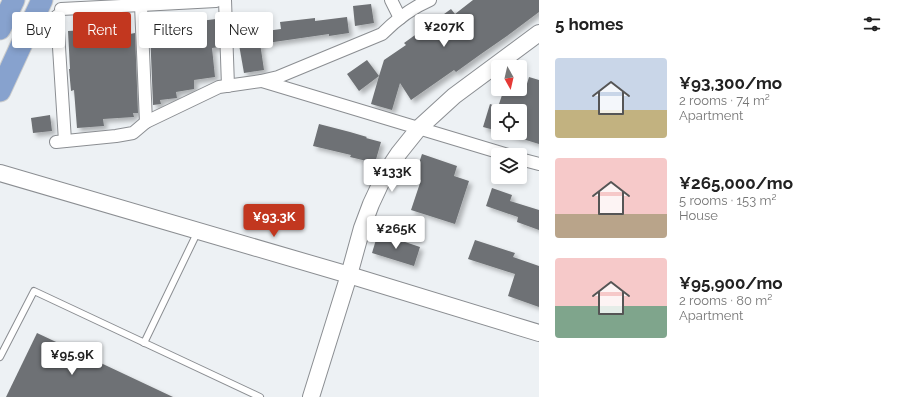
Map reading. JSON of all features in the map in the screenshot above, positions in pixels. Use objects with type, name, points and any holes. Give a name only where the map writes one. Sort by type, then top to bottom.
[{"type":"highway","points":[[0,29],[14,0]]},
{"type":"highway","points":[[0,91],[38,9]]},
{"type":"street","points":[[38,9],[141,3],[216,2],[218,0]]},
{"type":"street","points":[[225,0],[228,86]]},
{"type":"street","points":[[391,0],[400,18]]},
{"type":"street","points":[[61,8],[61,141],[133,133],[146,122],[219,87],[278,77],[382,34],[400,18],[417,6],[430,0]]},
{"type":"street","points":[[141,3],[146,122]]},
{"type":"street","points":[[311,397],[350,275],[362,228],[385,174],[418,128],[454,96],[537,37]]},
{"type":"street","points":[[261,81],[491,150]]},
{"type":"street","points":[[527,161],[539,164]]},
{"type":"street","points":[[0,173],[350,275],[539,333]]},
{"type":"lane","points":[[144,343],[198,230]]},
{"type":"lane","points":[[0,357],[34,291],[260,397]]},
{"type":"building","points":[[473,0],[539,0],[539,12],[456,72],[454,70],[411,100],[400,83],[392,110],[371,104],[384,60],[406,45],[404,43],[451,9],[455,14]]},
{"type":"building","points":[[371,4],[374,23],[355,26],[353,6]]},
{"type":"building","points":[[347,17],[349,33],[329,36],[329,34],[273,42],[273,30],[281,29],[280,22],[315,18],[315,21]]},
{"type":"building","points":[[215,19],[215,48],[212,48],[215,77],[194,80],[194,89],[176,92],[177,98],[160,100],[161,104],[153,105],[151,48],[207,48],[207,20]]},
{"type":"building","points":[[68,31],[73,31],[73,48],[131,48],[131,34],[135,33],[138,113],[133,113],[134,117],[103,119],[104,126],[77,128],[74,90],[71,91]]},
{"type":"building","points":[[240,48],[261,48],[264,70],[244,73]]},
{"type":"building","points":[[367,60],[379,76],[359,91],[347,74]]},
{"type":"building","points":[[529,77],[539,80],[539,144],[526,140],[527,104],[499,104],[502,96],[527,96],[527,84]]},
{"type":"building","points":[[491,104],[491,129],[483,127]]},
{"type":"building","points":[[50,115],[52,131],[33,133],[31,118]]},
{"type":"building","points":[[319,124],[381,142],[375,163],[350,157],[351,155],[313,146]]},
{"type":"building","points":[[422,154],[457,166],[454,176],[469,181],[455,224],[411,210],[421,180],[414,178]]},
{"type":"building","points":[[492,188],[512,195],[510,201],[539,210],[539,230],[517,222],[518,217],[486,206]]},
{"type":"building","points":[[378,233],[420,247],[414,266],[372,253]]},
{"type":"building","points":[[475,240],[515,253],[513,257],[539,266],[539,307],[508,296],[515,274],[468,259]]},
{"type":"building","points":[[37,333],[173,397],[6,397]]}]
